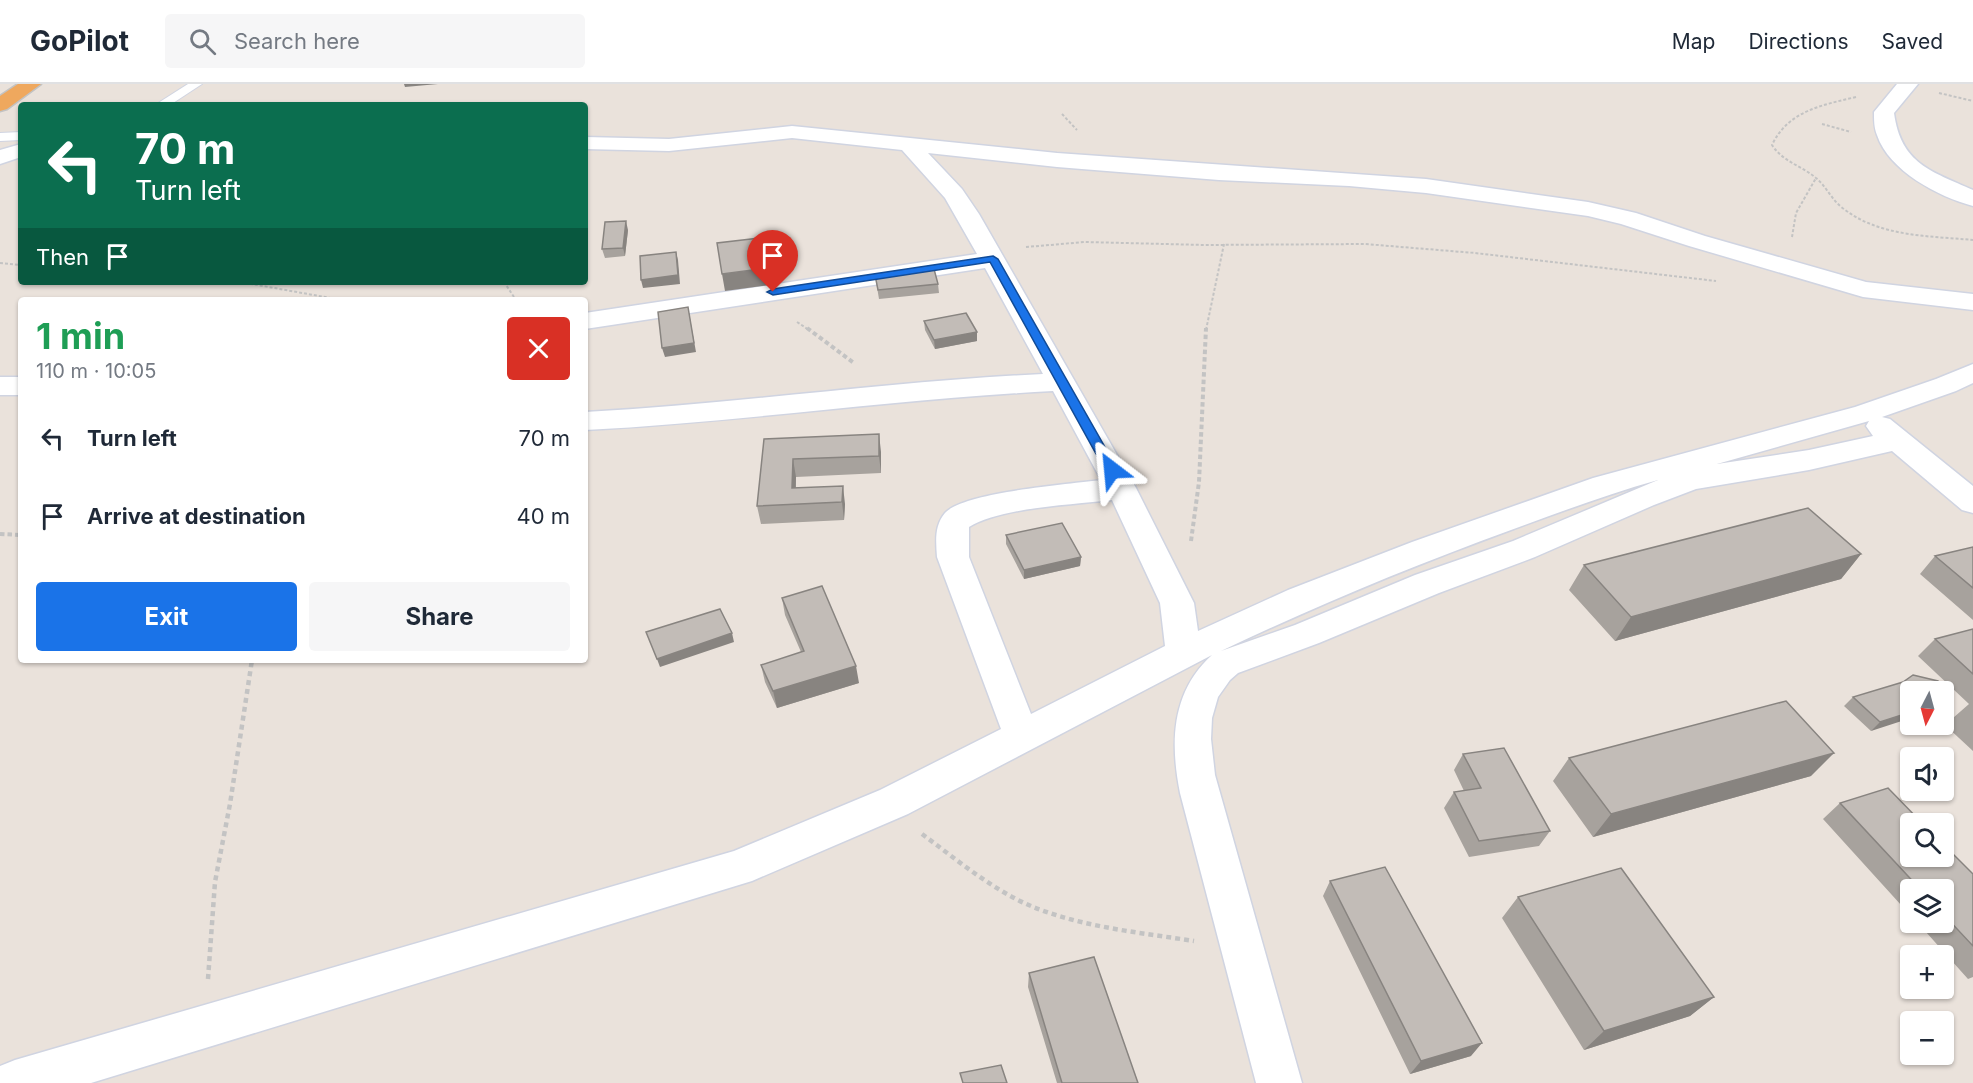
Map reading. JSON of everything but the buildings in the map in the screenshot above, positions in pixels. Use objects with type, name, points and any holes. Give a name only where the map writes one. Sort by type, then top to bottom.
[{"type":"street","points":[[1907,85],[1884,112],[1887,136],[1913,168],[1973,199]]},
{"type":"street","points":[[588,143],[669,145],[788,132],[1049,160],[1219,173],[1350,179],[1504,196],[1628,218],[1697,241],[1863,289],[1973,302]]},
{"type":"street","points":[[908,144],[954,195],[993,259],[1121,488],[1177,603],[1183,653]]},
{"type":"street","points":[[0,158],[18,151]]},
{"type":"street","points":[[588,321],[993,259]]},
{"type":"street","points":[[15,1083],[738,868],[894,802],[1183,653],[1331,587],[1423,550],[1593,489],[1865,413],[1946,386],[1973,372]]},
{"type":"street","points":[[588,421],[701,414],[994,384],[1062,382]]},
{"type":"street","points":[[0,386],[18,386]]},
{"type":"street","points":[[1865,413],[1973,502]]},
{"type":"street","points":[[1279,1083],[1244,948],[1203,813],[1192,741],[1202,691],[1215,672],[1226,663],[1307,634],[1427,584],[1524,549],[1643,496],[1690,480],[1809,460],[1898,440]]},
{"type":"street","points":[[1022,737],[953,556],[954,526],[964,514],[999,506],[1121,488]]},
{"type":"lane","points":[[166,102],[196,84]]},
{"type":"lane","points":[[0,138],[18,136]]},
{"type":"path","points":[[1907,85],[1803,111],[1778,129],[1772,145],[1776,152],[1816,178],[1843,209],[1867,222],[1906,232],[1973,240]]},
{"type":"path","points":[[1931,90],[1973,102]]},
{"type":"path","points":[[1792,269],[1792,227],[1799,204],[1816,178]]},
{"type":"path","points":[[993,259],[1025,248],[1066,242],[1365,244],[1476,253],[1725,282]]},
{"type":"path","points":[[1177,603],[1192,536],[1199,482],[1205,333],[1224,244]]},
{"type":"path","points":[[0,262],[18,265]]},
{"type":"path","points":[[257,285],[325,297]]},
{"type":"path","points":[[753,295],[813,331],[892,393]]},
{"type":"path","points":[[0,534],[18,535]]},
{"type":"path","points":[[204,1027],[215,882],[230,804],[252,663]]},
{"type":"path","points":[[894,802],[926,839],[986,882],[1041,910],[1105,927],[1244,948]]},
{"type":"route","points":[[773,292],[993,259],[1039,345],[1112,470]]}]
